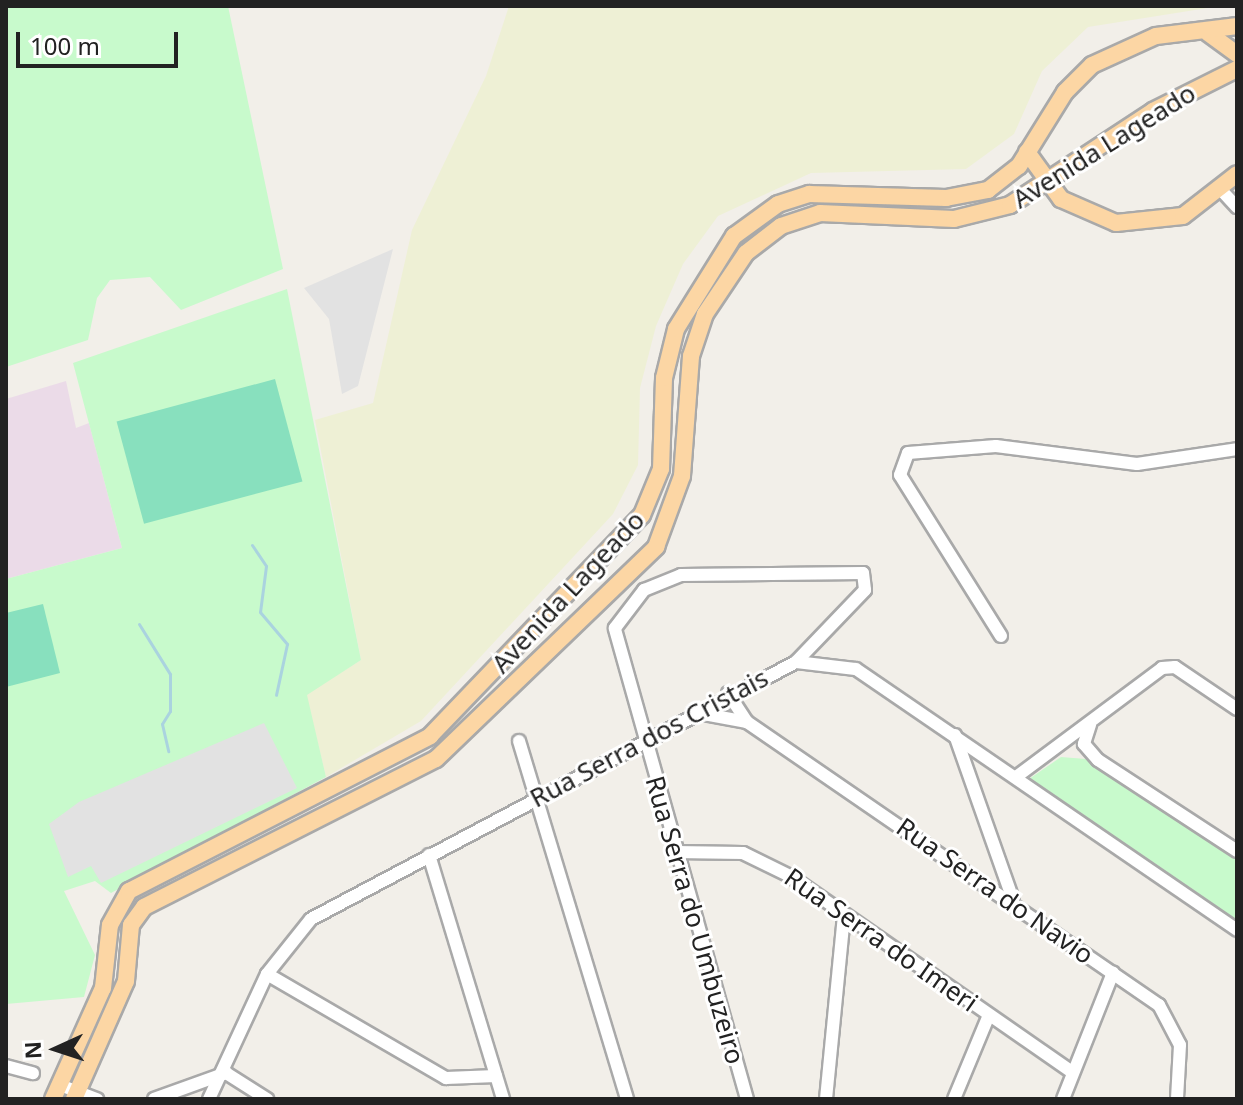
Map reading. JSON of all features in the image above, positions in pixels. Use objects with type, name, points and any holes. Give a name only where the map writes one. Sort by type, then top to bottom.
[{"type":"main road","name":"Avenida Lageado","points":[[129,891],[430,736],[642,515],[661,469],[664,378],[676,329],[721,250],[745,226],[778,204],[824,191],[946,198],[988,190],[1027,152],[1092,65],[1156,36],[1208,33],[1237,26]]},
{"type":"main road","points":[[1208,33],[1237,54]]},
{"type":"main road","name":"Avenida Lageado","points":[[144,907],[436,759],[644,560],[677,503],[686,382],[705,314],[764,238],[793,221],[836,211],[980,215],[1049,182],[1153,111],[1237,69]]},
{"type":"main road","points":[[1027,152],[1061,199],[1095,217],[1140,224],[1183,216],[1222,191],[1237,174]]},
{"type":"main road","points":[[57,1092],[98,1002],[110,925],[129,891],[144,907],[131,925],[129,968],[75,1096]]},
{"type":"street","points":[[1222,191],[1237,207]]},
{"type":"street","points":[[1001,636],[900,475],[908,453],[996,446],[1137,464],[1237,449]]},
{"type":"street","name":"Rua Serra do Umbuzeiro","points":[[747,1099],[675,852],[615,628],[628,603],[659,581],[705,572],[863,573],[865,590],[796,662]]},
{"type":"street","name":"Rua Serra dos Cristais","points":[[209,1099],[267,974],[311,919],[728,693],[796,662],[856,669],[1237,930]]},
{"type":"street","points":[[1016,777],[1090,725],[1162,668],[1175,667],[1237,709]]},
{"type":"street","name":"Rua Serra do Navio","points":[[728,693],[747,722],[1013,900],[1113,973],[1172,1021],[1183,1066],[1177,1099]]},
{"type":"street","name":"Rua Serra do Navio","points":[[693,712],[747,722]]},
{"type":"street","points":[[1090,725],[1084,744],[1098,760],[1237,851]]},
{"type":"street","points":[[955,735],[1013,900]]},
{"type":"street","points":[[519,741],[627,1099]]},
{"type":"street","name":"Rua Serra do Imeri","points":[[675,852],[743,853],[844,915],[1072,1072]]},
{"type":"street","points":[[429,855],[503,1099]]},
{"type":"street","points":[[826,1099],[844,915]]},
{"type":"street","points":[[1063,1099],[1113,973]]},
{"type":"street","points":[[267,974],[446,1078],[496,1076]]},
{"type":"street","points":[[954,1099],[989,1015]]},
{"type":"street","points":[[6,1066],[33,1073]]},
{"type":"street","points":[[154,1099],[220,1074],[239,1077],[267,1099]]},
{"type":"street","points":[[57,1092],[97,1099]]},
{"type":"shaded area","points":[[393,249],[358,386],[342,394],[329,319],[304,288]]},
{"type":"shaded area","points":[[66,381],[76,428],[89,423],[122,548],[6,579],[6,399]]},
{"type":"shaded area","points":[[264,723],[297,788],[101,883],[91,866],[68,877],[49,824],[79,802]]},
{"type":"green space","points":[[6,6],[228,6],[283,269],[181,310],[150,277],[110,280],[97,298],[88,340],[6,367]]},
{"type":"green space","points":[[509,6],[1220,6],[1088,27],[1042,71],[1014,134],[966,169],[811,173],[718,216],[683,264],[656,326],[640,388],[638,465],[613,514],[421,721],[326,777],[306,694],[361,660],[315,420],[373,403],[412,230],[486,76]]},
{"type":"green space","points":[[287,289],[361,660],[307,695],[326,777],[111,893],[95,881],[64,891],[95,955],[84,997],[6,1004],[6,579],[122,548],[73,363]]},
{"type":"green space","points":[[275,379],[302,481],[144,524],[117,421]]},
{"type":"green space","points":[[43,604],[60,673],[6,687],[6,613]]},
{"type":"green space","points":[[1061,757],[1086,759],[1237,857],[1237,921],[1029,779]]},
{"type":"waterway","points":[[252,545],[266,566],[260,612],[287,644],[276,695]]},
{"type":"waterway","points":[[139,624],[170,674],[170,711],[162,724],[168,751]]}]
